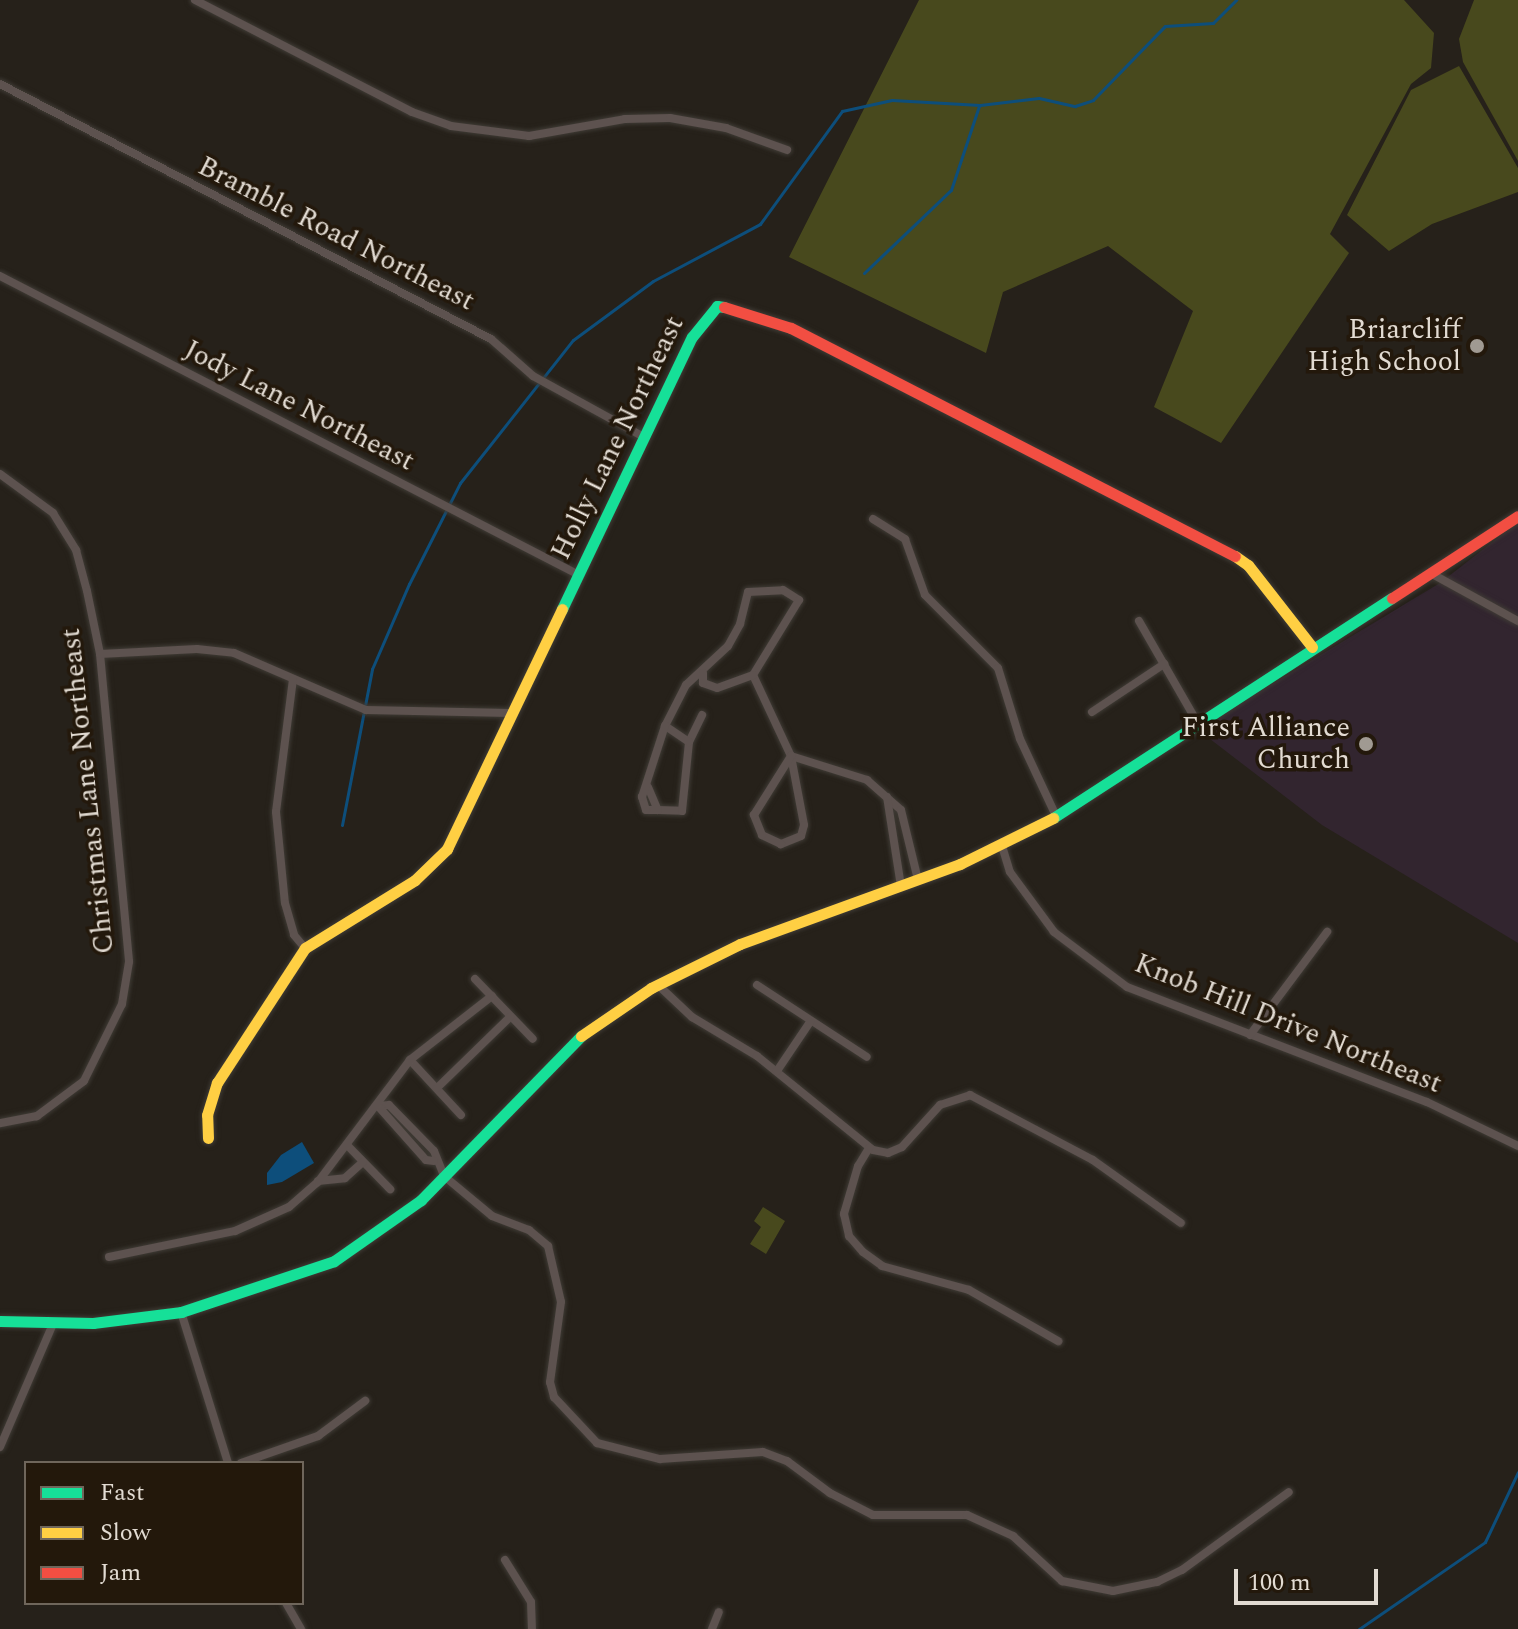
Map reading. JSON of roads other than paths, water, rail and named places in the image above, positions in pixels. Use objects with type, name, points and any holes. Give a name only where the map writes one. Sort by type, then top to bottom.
[{"type":"main road","name":"Holly Lane Northeast","points":[[305,948],[438,863],[701,320],[717,306],[740,308],[791,328],[1218,545],[1248,565],[1312,647]]},
{"type":"main road","points":[[0,1321],[53,1324],[181,1312],[334,1261],[391,1224],[444,1176],[569,1044],[658,985],[740,944],[918,880],[1002,846],[1056,816],[1518,516]]},
{"type":"main road","points":[[208,1138],[207,1115],[217,1083],[305,948]]},
{"type":"street","points":[[195,0],[412,112],[451,126],[529,136],[625,119],[670,118],[726,128],[787,150]]},
{"type":"street","name":"Bramble Road Northeast","points":[[0,84],[491,339],[539,380],[644,437]]},
{"type":"street","name":"Jody Lane Northeast","points":[[0,276],[577,574]]},
{"type":"street","name":"Christmas Lane Northeast","points":[[0,474],[53,513],[67,534],[87,591],[100,654],[129,962],[122,1004],[97,1062],[77,1088],[37,1116],[0,1123]]},
{"type":"street","points":[[873,519],[905,539],[925,595],[998,668],[1020,739],[1056,816]]},
{"type":"street","points":[[1432,574],[1518,621]]},
{"type":"street","points":[[702,715],[689,742],[682,811],[646,810],[642,797],[648,787],[665,726],[686,685],[703,673],[740,624],[748,592],[783,590],[799,600],[794,613],[753,675],[717,688],[703,683],[703,673]]},
{"type":"street","points":[[1139,621],[1197,722]]},
{"type":"street","points":[[100,654],[197,649],[234,653],[344,703],[391,715],[510,713]]},
{"type":"street","points":[[1092,712],[1164,664]]},
{"type":"street","points":[[753,675],[791,756],[804,825],[801,836],[781,844],[762,835],[754,815],[791,756]]},
{"type":"street","points":[[293,679],[276,812],[285,903],[294,935],[305,948]]},
{"type":"street","points":[[665,726],[689,742]]},
{"type":"street","points":[[791,756],[854,774],[901,810],[918,880]]},
{"type":"street","points":[[887,797],[901,886]]},
{"type":"street","name":"Knob Hill Drive Northeast","points":[[1002,846],[1010,872],[1066,943],[1127,987],[1427,1102],[1518,1146]]},
{"type":"street","points":[[1250,1035],[1327,932]]},
{"type":"street","points":[[475,979],[533,1039]]},
{"type":"street","points":[[658,985],[692,1017],[777,1071],[869,1148],[888,1153],[902,1147],[940,1105],[970,1095],[1093,1160],[1181,1223]]},
{"type":"street","points":[[757,985],[867,1057]]},
{"type":"street","points":[[109,1257],[235,1231],[289,1207],[318,1182],[410,1060],[492,996]]},
{"type":"street","points":[[437,1088],[510,1017]]},
{"type":"street","points":[[777,1071],[810,1022]]},
{"type":"street","points":[[410,1060],[461,1115]]},
{"type":"street","points":[[378,1106],[389,1105],[434,1151],[434,1161],[444,1176],[492,1216],[529,1230],[548,1246],[561,1302],[550,1382],[554,1397],[597,1443],[660,1459],[763,1452],[787,1461],[830,1493],[873,1515],[967,1515],[1013,1536],[1062,1581],[1113,1591],[1157,1582],[1182,1570],[1289,1492]]},
{"type":"street","points":[[378,1106],[426,1160],[434,1161]]},
{"type":"street","points":[[404,1137],[412,1129]]},
{"type":"street","points":[[347,1145],[390,1189]]},
{"type":"street","points":[[869,1148],[858,1166],[844,1214],[849,1236],[863,1252],[890,1268],[969,1290],[1058,1341]]},
{"type":"street","points":[[318,1182],[345,1178],[363,1162]]},
{"type":"street","points":[[181,1312],[227,1461]]},
{"type":"street","points":[[0,1447],[53,1324]]},
{"type":"street","points":[[247,1461],[318,1436],[365,1401]]},
{"type":"street","points":[[505,1560],[531,1602],[532,1629]]},
{"type":"street","points":[[287,1605],[301,1629]]},
{"type":"street","points":[[712,1629],[719,1612]]},
{"type":"water","points":[[302,1142],[314,1163],[282,1182],[267,1185],[267,1173],[281,1155]]},
{"type":"waterway","points":[[342,825],[372,669],[409,584],[460,483],[573,340],[653,281],[760,224],[842,111],[892,100],[980,105],[1039,98],[1075,106],[1093,100],[1165,26],[1213,23],[1236,0]]},
{"type":"waterway","points":[[864,273],[951,190],[979,106]]},
{"type":"waterway","points":[[1359,1629],[1485,1542],[1518,1472]]},
{"type":"place","name":"Briarcliff High School","points":[[1477,346]]},
{"type":"place","name":"First Alliance Church","points":[[1366,744]]}]
